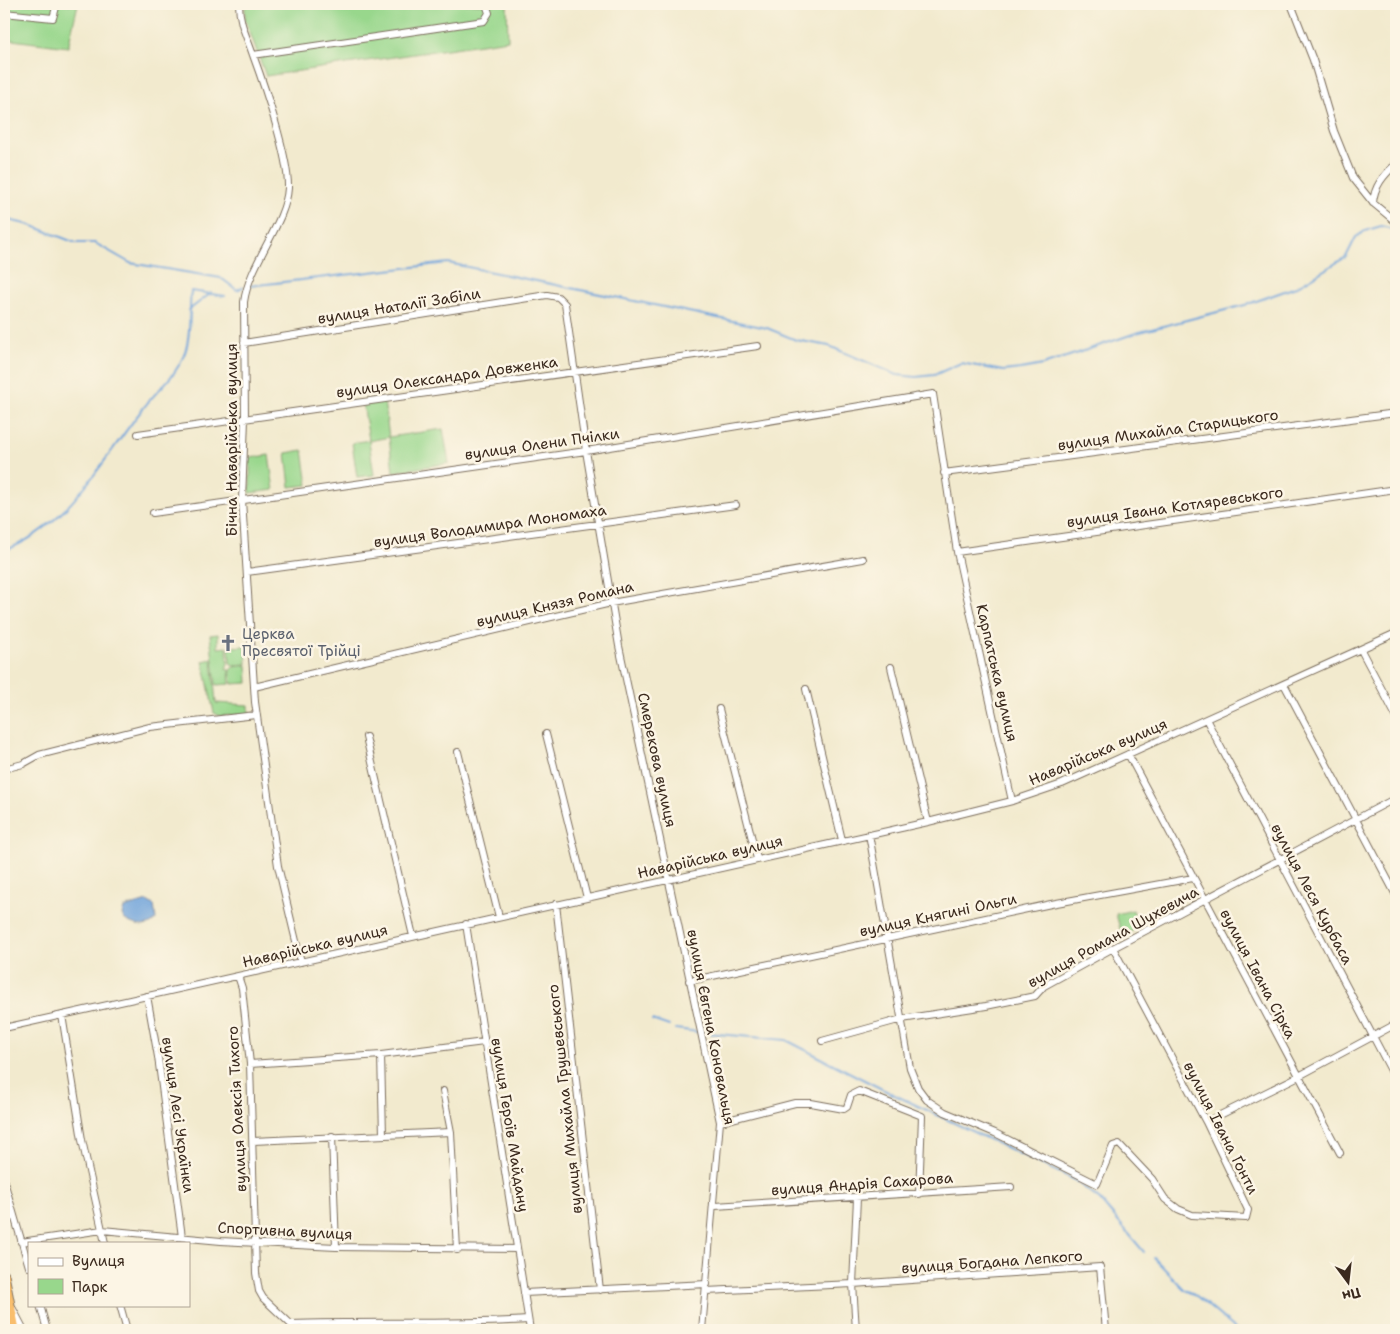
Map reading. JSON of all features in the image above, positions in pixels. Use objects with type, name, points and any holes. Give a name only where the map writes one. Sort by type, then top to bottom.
[{"type":"highway","points":[[4,1274],[16,1330]]},
{"type":"highway","points":[[4,1326],[5,1330]]},
{"type":"street","points":[[4,13],[53,18],[57,4]]},
{"type":"street","name":"Бічна Наварійська вулиця","points":[[239,4],[239,19],[260,76],[282,153],[288,188],[284,205],[246,287],[242,500],[256,715],[278,866],[300,962]]},
{"type":"street","points":[[253,55],[484,21],[489,13],[486,4]]},
{"type":"street","points":[[1291,4],[1313,60],[1342,153],[1353,178],[1373,203],[1396,222]]},
{"type":"street","points":[[1373,203],[1376,187],[1386,173],[1396,164]]},
{"type":"street","name":"вулиця Наталії Забіли","points":[[244,343],[547,295],[558,297]]},
{"type":"street","name":"Смерекова вулиця","points":[[558,297],[565,304],[586,451],[619,646],[670,879]]},
{"type":"street","name":"вулиця Олександра Довженка","points":[[138,434],[758,346]]},
{"type":"street","name":"вулиця Олени Пчілки","points":[[153,512],[586,451],[933,396]]},
{"type":"street","name":"Карпатська вулиця","points":[[933,396],[957,552],[1012,801]]},
{"type":"street","name":"вулиця Михайла Старицького","points":[[944,473],[1396,413]]},
{"type":"street","name":"вулиця Івана Котляревського","points":[[957,552],[1396,489]]},
{"type":"street","name":"вулиця Володимира Мономаха","points":[[247,572],[736,504]]},
{"type":"street","name":"вулиця Князя Романа","points":[[254,687],[611,603],[863,559]]},
{"type":"street","name":"Наварійська вулиця","points":[[4,1028],[928,822],[1012,801],[1062,784],[1396,633]]},
{"type":"street","points":[[1361,650],[1396,716]]},
{"type":"street","points":[[891,667],[928,822]]},
{"type":"street","points":[[1284,684],[1396,895]]},
{"type":"street","points":[[806,689],[842,840]]},
{"type":"street","points":[[719,709],[757,859]]},
{"type":"street","points":[[4,769],[23,764],[39,755],[150,727],[256,715]]},
{"type":"street","name":"вулиця Леся Курбаса","points":[[1206,719],[1396,1080]]},
{"type":"street","points":[[546,734],[587,898]]},
{"type":"street","points":[[366,737],[413,936]]},
{"type":"street","points":[[458,752],[499,917]]},
{"type":"street","name":"вулиця Івана Сірка","points":[[1128,754],[1204,901],[1340,1153]]},
{"type":"street","name":"вулиця Романа Шухевича","points":[[822,1041],[902,1019],[986,1006],[1034,996],[1044,986],[1113,948],[1357,821],[1396,798]]},
{"type":"street","points":[[869,834],[902,1019]]},
{"type":"street","name":"вулиця Княгині Ольги","points":[[690,981],[1051,904],[1193,878]]},
{"type":"street","name":"вулиця Євгена Коновальця","points":[[670,879],[720,1122],[715,1206],[702,1330]]},
{"type":"street","name":"вулиця Михайла Грушевського","points":[[556,904],[600,1290]]},
{"type":"street","name":"вулиця Героїв Майдану","points":[[466,924],[530,1330]]},
{"type":"street","name":"вулиця Івана Ґонти","points":[[902,1019],[910,1068],[918,1088],[927,1100],[945,1112],[995,1133],[1097,1184],[1113,1146],[1119,1144],[1152,1179],[1165,1199],[1178,1209],[1192,1215],[1246,1218],[1248,1210],[1206,1122],[1113,948]]},
{"type":"street","name":"вулиця Олексія Тихого","points":[[238,976],[242,988],[250,1064],[256,1272],[259,1291],[268,1303],[297,1330]]},
{"type":"street","name":"вулиця Лесі Українки","points":[[147,996],[158,1057],[182,1237]]},
{"type":"street","points":[[62,1015],[82,1140],[105,1242]]},
{"type":"street","points":[[1206,1122],[1299,1076],[1396,1024]]},
{"type":"street","points":[[250,1064],[381,1055],[484,1042]]},
{"type":"street","points":[[381,1055],[383,1135]]},
{"type":"street","points":[[443,1091],[451,1132],[457,1250]]},
{"type":"street","points":[[720,1122],[795,1103],[811,1103],[840,1109],[847,1107],[851,1095],[859,1091],[922,1116],[920,1194]]},
{"type":"street","points":[[253,1141],[451,1132]]},
{"type":"street","points":[[332,1136],[336,1247]]},
{"type":"street","points":[[4,1181],[28,1263]]},
{"type":"street","name":"вулиця Андрія Сахарова","points":[[715,1206],[1011,1187]]},
{"type":"street","points":[[856,1330],[853,1284],[857,1198]]},
{"type":"street","name":"Спортивна вулиця","points":[[22,1242],[102,1230],[336,1247],[457,1250],[517,1249]]},
{"type":"street","name":"вулиця Богдана Лепкого","points":[[524,1293],[853,1284],[1100,1268],[1106,1330]]},
{"type":"street","points":[[10,1304],[24,1330]]},
{"type":"street","points":[[40,1306],[46,1330]]},
{"type":"street","points":[[120,1306],[127,1330]]},
{"type":"street","points":[[291,1324],[378,1321],[482,1323],[528,1320]]},
{"type":"green space","points":[[4,4],[78,4],[68,47],[4,39]]},
{"type":"green space","points":[[245,4],[507,4],[508,40],[266,76],[245,19]]},
{"type":"green space","points":[[384,401],[389,437],[369,441],[374,475],[357,477],[352,443],[369,440],[363,404]]},
{"type":"green space","points":[[443,429],[449,463],[393,472],[389,437]]},
{"type":"green space","points":[[303,450],[308,485],[290,487],[286,453]]},
{"type":"green space","points":[[269,455],[274,490],[250,493],[250,458]]},
{"type":"green space","points":[[218,634],[218,648],[227,647],[228,663],[226,669],[229,670],[230,684],[216,685],[210,635]]},
{"type":"green space","points":[[246,646],[247,664],[233,665],[230,663],[229,647]]},
{"type":"green space","points":[[212,659],[216,703],[249,705],[249,714],[220,716],[214,713],[203,661]]},
{"type":"green space","points":[[247,665],[248,683],[232,684],[230,670],[233,667]]},
{"type":"green space","points":[[1133,910],[1139,928],[1122,936],[1116,914]]},
{"type":"water","points":[[147,901],[154,905],[156,919],[153,922],[149,925],[141,926],[132,924],[124,919],[122,914],[124,908]]},
{"type":"waterway","points":[[4,219],[30,225],[76,243],[95,243],[130,263],[221,278],[237,290],[243,287]]},
{"type":"waterway","points":[[249,286],[448,263],[767,328],[796,340],[829,346],[897,375],[916,377],[934,375],[961,363],[1003,371],[1043,365],[1136,333],[1245,305],[1296,287],[1346,257],[1356,237],[1365,231],[1381,226],[1392,229],[1396,233]]},
{"type":"waterway","points":[[4,551],[28,539],[67,508],[84,489],[129,426],[181,363],[188,341],[191,291],[225,296]]},
{"type":"waterway","points":[[189,310],[211,293]]},
{"type":"waterway","points":[[652,1020],[669,1026]]},
{"type":"waterway","points":[[676,1029],[698,1032]]},
{"type":"waterway","points":[[706,1033],[786,1040],[882,1089],[1073,1179],[1100,1200],[1144,1252]]},
{"type":"waterway","points":[[1154,1258],[1185,1290],[1194,1294],[1237,1330]]},
{"type":"place","name":"Церква Пресвятої Трійці","points":[[228,643]]}]
